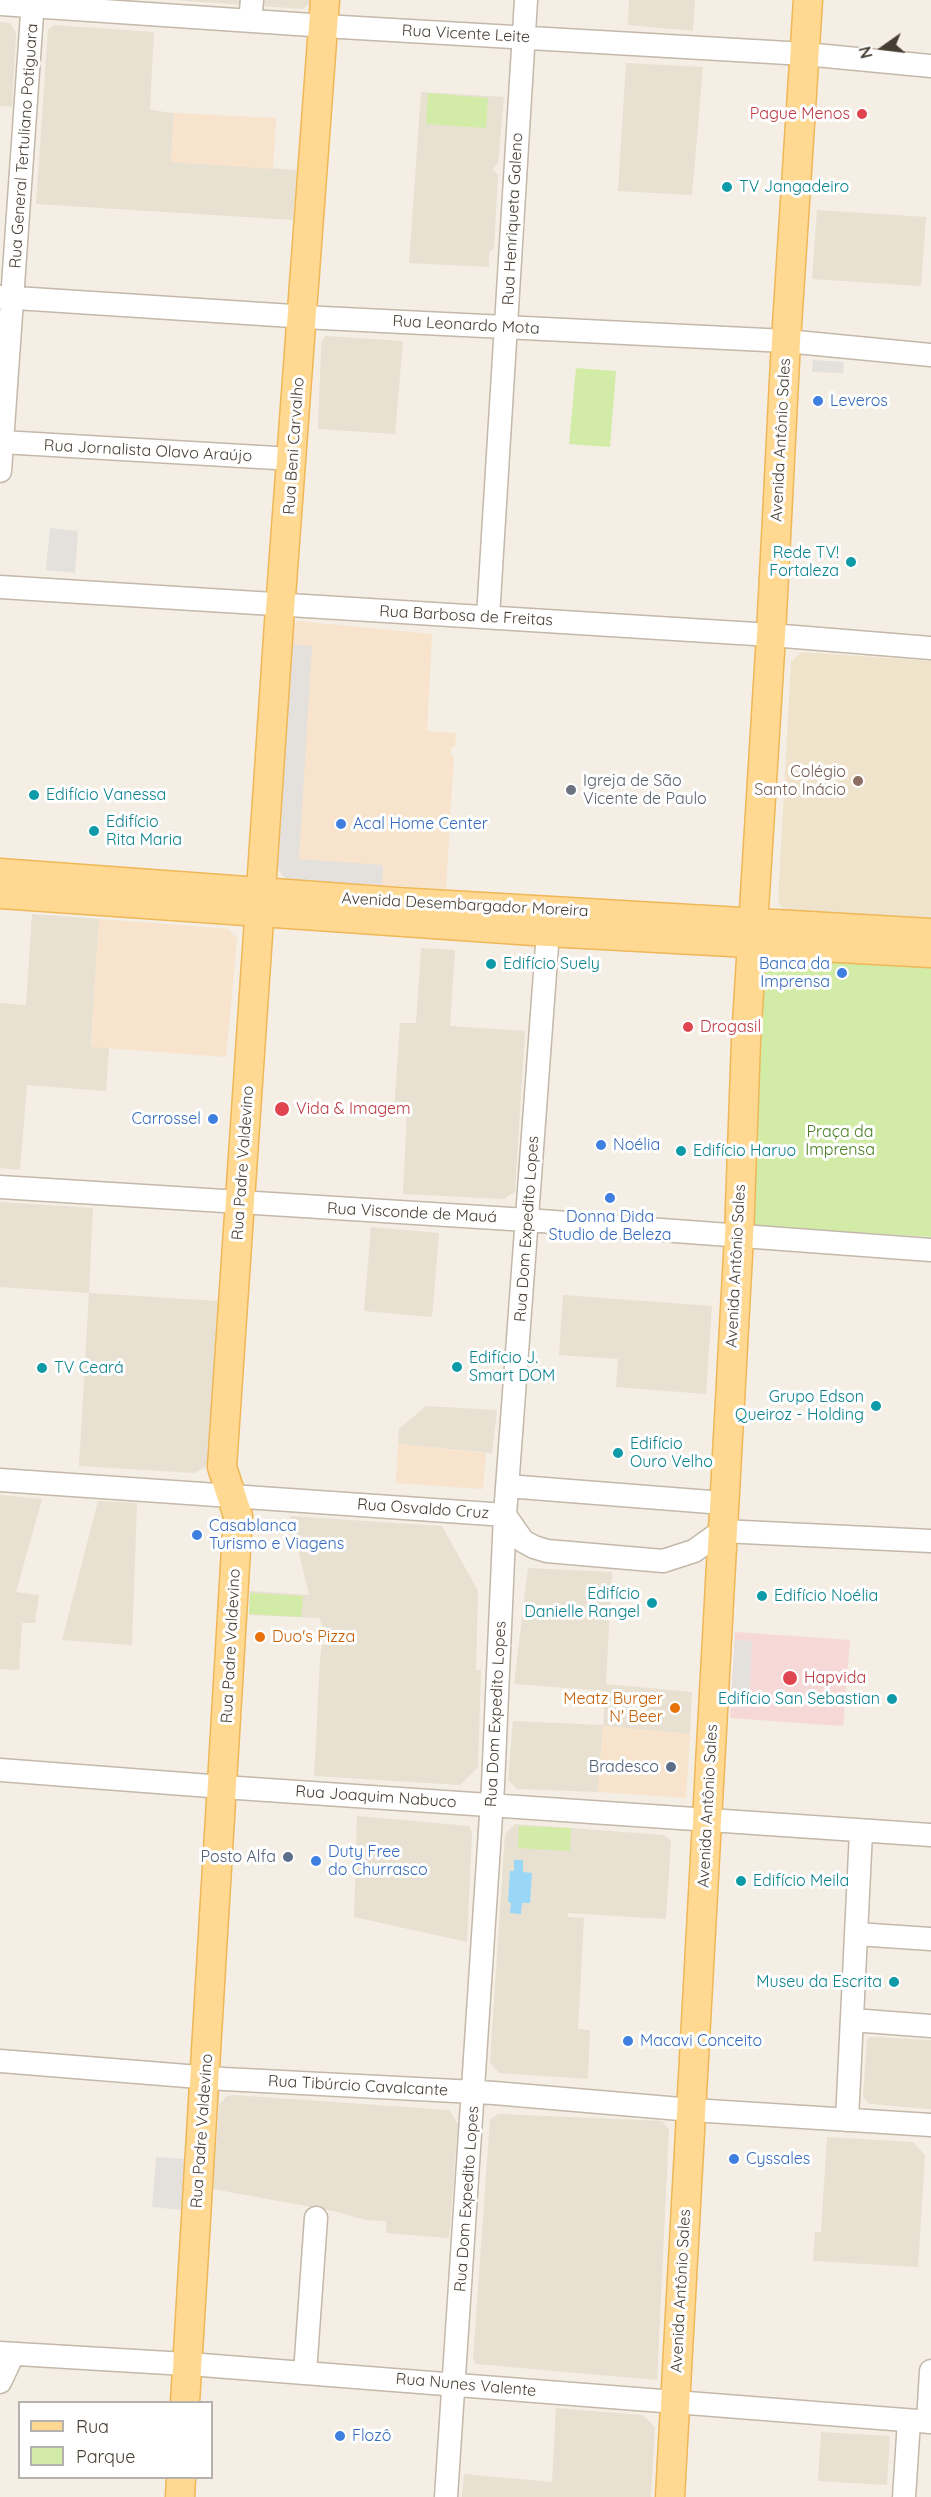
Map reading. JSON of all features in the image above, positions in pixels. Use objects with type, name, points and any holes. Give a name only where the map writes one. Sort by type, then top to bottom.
[{"type":"main road","name":"Avenida Antônio Sales","points":[[670,2497],[739,1236],[744,1069],[808,0]]},
{"type":"main road","name":"Rua Beni Carvalho","points":[[260,903],[324,13]]},
{"type":"main road","name":"Avenida Desembargador Moreira","points":[[0,873],[260,903],[548,932],[931,933]]},
{"type":"main road","name":"Avenida Desembargador Moreira","points":[[0,894],[260,903],[752,931],[931,953]]},
{"type":"main road","name":"Rua Padre Valdevino","points":[[186,2401],[238,1516],[222,1467],[260,903]]},
{"type":"main road","points":[[180,2497],[181,2479]]},
{"type":"street","name":"Rua Henriqueta Galeno","points":[[488,617],[526,0]]},
{"type":"street","name":"Rua Vicente Leite","points":[[0,4],[33,3],[324,13],[523,37],[805,54],[931,66]]},
{"type":"street","name":"Rua General Tertuliano Potiguara","points":[[0,471],[7,298],[33,3]]},
{"type":"street","name":"Rua Leonardo Mota","points":[[7,298],[303,317],[931,350]]},
{"type":"street","name":"Rua Jornalista Olavo Araújo","points":[[2,442],[293,459]]},
{"type":"street","name":"Rua Barbosa de Freitas","points":[[0,587],[771,635],[931,648]]},
{"type":"street","name":"Rua Dom Expedito Lopes","points":[[446,2497],[492,1805],[505,1515],[548,932]]},
{"type":"street","name":"Rua Visconde de Mauá","points":[[0,1187],[527,1220],[931,1250]]},
{"type":"street","name":"Rua Osvaldo Cruz","points":[[0,1480],[505,1515],[523,1541],[547,1551],[663,1561],[694,1551],[723,1517]]},
{"type":"street","points":[[507,1486],[723,1517],[931,1541]]},
{"type":"street","name":"Rua Joaquim Nabuco","points":[[0,1770],[861,1832],[931,1835]]},
{"type":"street","points":[[847,2120],[861,1832]]},
{"type":"street","points":[[856,1934],[931,1939]]},
{"type":"street","points":[[852,2020],[931,2026]]},
{"type":"street","name":"Rua Tibúrcio Cavalcante","points":[[0,2061],[206,2077],[474,2092],[692,2110],[931,2125]]},
{"type":"street","points":[[305,2373],[316,2218]]},
{"type":"street","points":[[0,2382],[9,2363],[5,2354]]},
{"type":"street","name":"Rua Nunes Valente","points":[[5,2354],[188,2364],[923,2421]]},
{"type":"street","points":[[904,2497],[923,2421],[931,2371]]},
{"type":"shaded area","points":[[173,0],[314,0],[303,9]]},
{"type":"shaded area","points":[[629,0],[695,0],[693,31],[628,25]]},
{"type":"shaded area","points":[[0,22],[10,23],[16,33],[12,107],[0,106]]},
{"type":"shaded area","points":[[54,25],[154,32],[150,110],[174,113],[171,162],[297,170],[293,220],[36,204],[48,30]]},
{"type":"shaded area","points":[[626,63],[703,67],[692,195],[618,191]]},
{"type":"shaded area","points":[[421,92],[504,97],[498,163],[493,169],[498,175],[494,248],[489,252],[489,267],[409,263]]},
{"type":"shaded area","points":[[174,113],[276,118],[273,169],[171,162]]},
{"type":"shaded area","points":[[817,210],[926,217],[921,286],[812,279]]},
{"type":"shaded area","points":[[326,336],[403,341],[395,434],[318,429],[321,349],[322,341]]},
{"type":"shaded area","points":[[813,360],[844,362],[843,373],[812,372]]},
{"type":"shaded area","points":[[50,528],[78,531],[75,573],[46,570]]},
{"type":"shaded area","points":[[297,621],[432,634],[427,731],[456,733],[455,747],[451,747],[451,755],[454,755],[446,889],[286,879],[291,626]]},
{"type":"shaded area","points":[[290,644],[312,646],[299,859],[383,865],[382,885],[286,879],[276,868]]},
{"type":"shaded area","name":"Colégio Santo Inácio","points":[[801,652],[931,661],[931,919],[784,910],[778,901],[791,662]]},
{"type":"shaded area","points":[[32,914],[99,919],[91,1046],[109,1048],[106,1091],[27,1085],[20,1170],[0,1168],[0,1003],[26,1005]]},
{"type":"shaded area","points":[[99,919],[228,929],[237,938],[226,1057],[91,1047]]},
{"type":"shaded area","points":[[421,948],[455,950],[450,1026],[525,1031],[515,1192],[504,1199],[403,1194],[407,1113],[394,1112],[400,1023],[416,1023]]},
{"type":"shaded area","points":[[0,1202],[93,1208],[89,1293],[0,1287]]},
{"type":"shaded area","points":[[371,1227],[439,1233],[432,1317],[364,1311]]},
{"type":"shaded area","points":[[89,1293],[218,1301],[207,1466],[194,1473],[79,1466]]},
{"type":"shaded area","points":[[563,1295],[712,1306],[706,1394],[616,1387],[618,1359],[559,1355]]},
{"type":"shaded area","points":[[426,1406],[497,1410],[492,1453],[398,1444],[399,1429]]},
{"type":"shaded area","points":[[398,1444],[486,1453],[483,1489],[396,1483]]},
{"type":"shaded area","points":[[0,1495],[42,1499],[16,1592],[39,1595],[35,1623],[22,1623],[19,1670],[0,1669]]},
{"type":"shaded area","points":[[98,1501],[137,1503],[132,1645],[62,1640]]},
{"type":"shaded area","points":[[290,1516],[442,1526],[478,1591],[476,1670],[481,1670],[478,1767],[460,1785],[314,1776],[320,1660],[322,1645],[330,1644],[319,1618],[249,1615],[250,1591],[309,1595]]},
{"type":"shaded area","points":[[528,1568],[612,1572],[606,1684],[692,1692],[690,1734],[603,1726],[598,1792],[517,1789],[508,1780],[513,1721],[603,1725],[606,1691],[514,1684]]},
{"type":"shaded area","name":"Hapvida","points":[[735,1632],[850,1640],[843,1726],[730,1718]]},
{"type":"shaded area","points":[[735,1640],[752,1641],[749,1708],[734,1707],[731,1704]]},
{"type":"shaded area","points":[[603,1726],[690,1734],[686,1798],[598,1792]]},
{"type":"shaded area","points":[[357,1816],[469,1826],[472,1832],[467,1942],[354,1917]]},
{"type":"shaded area","points":[[515,1824],[664,1835],[671,1841],[666,1919],[568,1913],[568,1917],[584,1918],[578,2029],[590,2030],[588,2079],[499,2073],[490,2062],[505,1834]]},
{"type":"shaded area","points":[[871,2037],[931,2040],[931,2109],[870,2104],[863,2097],[867,2039]]},
{"type":"shaded area","points":[[227,2096],[449,2110],[458,2124],[449,2238],[386,2233],[386,2221],[366,2220],[333,2211],[213,2189],[219,2105]]},
{"type":"shaded area","points":[[499,2114],[662,2121],[669,2130],[657,2380],[476,2364],[473,2358],[490,2119]]},
{"type":"shaded area","points":[[827,2137],[913,2142],[925,2155],[918,2267],[813,2261],[815,2232],[821,2232]]},
{"type":"shaded area","points":[[156,2157],[186,2159],[182,2210],[152,2207]]},
{"type":"shaded area","points":[[556,2408],[642,2415],[655,2427],[651,2497],[462,2497],[464,2474],[552,2482]]},
{"type":"shaded area","points":[[821,2432],[890,2436],[887,2485],[818,2481]]},
{"type":"green space","points":[[428,93],[488,98],[486,128],[426,124]]},
{"type":"green space","points":[[576,368],[616,371],[610,447],[569,444]]},
{"type":"green space","name":"Praça da Imprensa","points":[[762,951],[931,962],[931,1237],[745,1225]]},
{"type":"green space","points":[[250,1593],[303,1596],[301,1617],[249,1614]]},
{"type":"green space","points":[[519,1826],[571,1828],[570,1851],[518,1848]]},
{"type":"water","points":[[514,1860],[523,1860],[523,1872],[532,1873],[530,1903],[522,1903],[521,1914],[510,1913],[511,1903],[508,1902],[510,1871],[514,1871]]},
{"type":"place","name":"Pague Menos","points":[[862,114]]},
{"type":"place","name":"TV Jangadeiro","points":[[727,187]]},
{"type":"place","name":"Leveros","points":[[818,401]]},
{"type":"place","name":"Rede TV! Fortaleza","points":[[851,562]]},
{"type":"place","name":"Colégio Santo Inácio","points":[[858,781]]},
{"type":"place","name":"Igreja de São Vicente de Paulo","points":[[571,790]]},
{"type":"place","name":"Edifício Vanessa","points":[[34,795]]},
{"type":"place","name":"Acal Home Center","points":[[341,824]]},
{"type":"place","name":"Edifício Rita Maria","points":[[94,831]]},
{"type":"place","name":"Edifício Suely","points":[[491,964]]},
{"type":"place","name":"Banca da Imprensa","points":[[842,973]]},
{"type":"place","name":"Drogasil","points":[[688,1027]]},
{"type":"place","name":"Vida & Imagem","points":[[282,1109]]},
{"type":"place","name":"Carrossel","points":[[213,1119]]},
{"type":"place","name":"Noélia","points":[[601,1145]]},
{"type":"place","name":"Edifício Haruo","points":[[681,1151]]},
{"type":"place","name":"Donna Dida Studio de Beleza","points":[[610,1198]]},
{"type":"place","name":"Edifício J. Smart DOM","points":[[457,1367]]},
{"type":"place","name":"TV Ceará","points":[[42,1368]]},
{"type":"place","name":"Grupo Edson Queiroz - Holding","points":[[876,1406]]},
{"type":"place","name":"Edifício Ouro Velho","points":[[618,1453]]},
{"type":"place","name":"Casablanca Turismo e Viagens","points":[[197,1535]]},
{"type":"place","name":"Edifício Noélia","points":[[762,1596]]},
{"type":"place","name":"Edifício Danielle Rangel","points":[[652,1603]]},
{"type":"place","name":"Duo's Pizza","points":[[260,1637]]},
{"type":"place","name":"Hapvida","points":[[790,1678]]},
{"type":"place","name":"Edifício San Sebastian","points":[[892,1699]]},
{"type":"place","name":"Meatz Burger N' Beer","points":[[675,1708]]},
{"type":"place","name":"Bradesco","points":[[671,1767]]},
{"type":"place","name":"Posto Alfa","points":[[288,1857]]},
{"type":"place","name":"Duty Free do Churrasco","points":[[316,1861]]},
{"type":"place","name":"Edifício Meila","points":[[741,1881]]},
{"type":"place","name":"Museu da Escrita","points":[[894,1982]]},
{"type":"place","name":"Macavi Conceito","points":[[628,2041]]},
{"type":"place","name":"Cyssales","points":[[734,2159]]},
{"type":"place","name":"Flozô","points":[[340,2436]]}]
